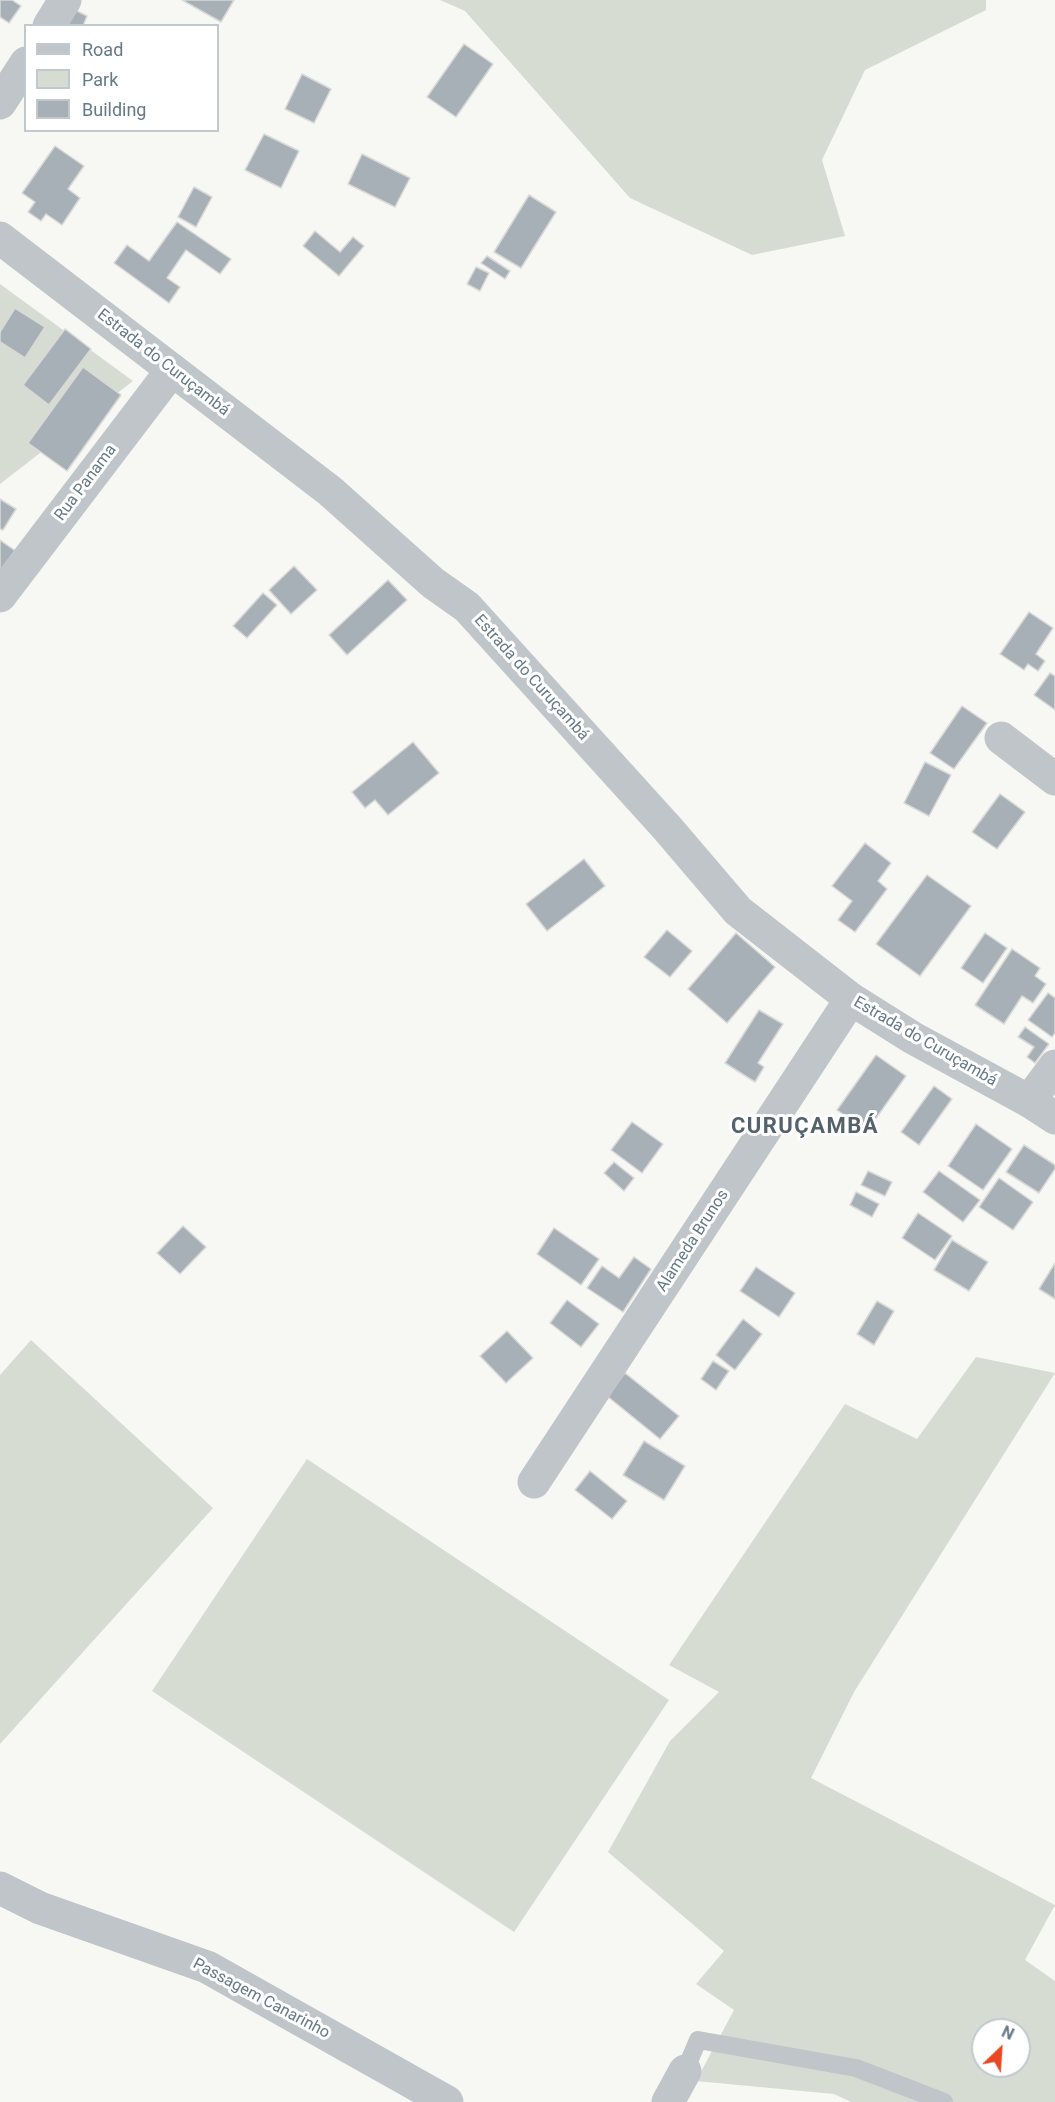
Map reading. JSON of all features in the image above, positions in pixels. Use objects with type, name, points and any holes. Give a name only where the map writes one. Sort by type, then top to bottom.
[{"type":"street","points":[[50,24],[65,0]]},
{"type":"street","points":[[0,103],[24,66]]},
{"type":"street","name":"Estrada do Curuçambá","points":[[0,238],[330,491],[433,583],[467,607],[738,911],[851,999],[913,1038],[1042,1110]]},
{"type":"street","name":"Rua Panama","points":[[0,596],[172,370]]},
{"type":"street","points":[[1001,738],[1055,779]]},
{"type":"street","name":"Alameda Brunos","points":[[534,1482],[851,999]]},
{"type":"street","points":[[1042,1110],[1055,1066]]},
{"type":"street","name":"Passagem Canarinho","points":[[0,1888],[40,1908],[207,1967],[447,2102]]},
{"type":"street","points":[[668,2102],[685,2071]]},
{"type":"lane","points":[[685,2071],[698,2040],[856,2068],[944,2102]]},
{"type":"green space","points":[[440,0],[986,0],[986,10],[865,70],[822,160],[845,236],[752,255],[630,198],[465,11]]},
{"type":"green space","points":[[0,284],[133,381],[0,484]]},
{"type":"green space","points":[[31,1340],[213,1508],[0,1744],[0,1375]]},
{"type":"green space","points":[[976,1357],[1055,1373],[854,1692],[811,1778],[1055,1905],[1025,1960],[1055,1981],[1055,2102],[851,2102],[834,2094],[696,2081],[734,2010],[696,1984],[724,1951],[608,1852],[670,1741],[719,1692],[669,1665],[845,1404],[917,1439]]},
{"type":"green space","points":[[307,1459],[669,1700],[514,1932],[152,1691]]},
{"type":"building","points":[[0,0],[12,0],[21,6],[9,23],[0,17]]},
{"type":"building","points":[[182,0],[234,0],[221,22]]},
{"type":"building","points":[[63,4],[87,16],[84,24],[66,24],[56,19]]},
{"type":"building","points":[[464,44],[493,64],[456,117],[427,97]]},
{"type":"building","points":[[302,74],[331,89],[314,123],[285,109]]},
{"type":"building","points":[[264,134],[299,151],[281,188],[245,170]]},
{"type":"building","points":[[55,146],[84,166],[68,189],[80,198],[62,225],[46,214],[41,221],[28,212],[35,202],[22,193]]},
{"type":"building","points":[[362,154],[410,178],[395,207],[348,184]]},
{"type":"building","points":[[194,187],[212,197],[196,227],[178,217]]},
{"type":"building","points":[[529,195],[556,212],[521,268],[494,252]]},
{"type":"building","points":[[177,222],[231,259],[220,274],[186,250],[167,278],[180,287],[169,303],[114,263],[127,245],[149,261]]},
{"type":"building","points":[[315,231],[340,252],[353,237],[364,246],[339,276],[303,246]]},
{"type":"building","points":[[487,256],[510,271],[505,279],[481,263]]},
{"type":"building","points":[[476,267],[489,273],[480,291],[467,284]]},
{"type":"building","points":[[15,308],[45,327],[25,358],[0,342],[0,332]]},
{"type":"building","points":[[65,329],[91,349],[49,405],[23,385]]},
{"type":"building","points":[[83,367],[121,395],[67,471],[28,443]]},
{"type":"building","points":[[0,499],[16,509],[3,530],[0,529]]},
{"type":"building","points":[[0,540],[17,552],[0,577]]},
{"type":"building","points":[[294,566],[317,590],[291,614],[269,590]]},
{"type":"building","points":[[388,580],[407,600],[347,655],[329,635]]},
{"type":"building","points":[[263,593],[277,605],[247,638],[233,626]]},
{"type":"building","points":[[1029,612],[1053,628],[1036,654],[1045,661],[1038,671],[1028,664],[1024,670],[1000,654]]},
{"type":"building","points":[[1050,673],[1055,676],[1055,710],[1034,695]]},
{"type":"building","points":[[962,706],[987,723],[954,769],[930,753]]},
{"type":"building","points":[[413,742],[439,773],[388,815],[375,800],[365,808],[352,792]]},
{"type":"building","points":[[925,762],[951,775],[929,816],[904,803]]},
{"type":"building","points":[[1000,794],[1025,812],[997,849],[972,832]]},
{"type":"building","points":[[865,843],[891,863],[878,881],[887,889],[855,932],[838,920],[852,901],[832,886]]},
{"type":"building","points":[[584,859],[605,886],[547,931],[526,904]]},
{"type":"building","points":[[927,875],[971,906],[920,976],[876,944]]},
{"type":"building","points":[[667,930],[692,951],[670,977],[644,957]]},
{"type":"building","points":[[736,933],[775,967],[727,1023],[688,989]]},
{"type":"building","points":[[985,933],[1007,948],[983,983],[961,968]]},
{"type":"building","points":[[1012,949],[1040,968],[1035,976],[1046,984],[1033,1003],[1022,996],[1004,1024],[975,1005]]},
{"type":"building","points":[[1048,993],[1055,998],[1055,1033],[1052,1037],[1028,1020]]},
{"type":"building","points":[[759,1010],[783,1024],[758,1063],[764,1067],[755,1082],[725,1063]]},
{"type":"building","points":[[1025,1027],[1049,1044],[1035,1063],[1027,1057],[1034,1047],[1018,1037]]},
{"type":"building","points":[[876,1055],[906,1076],[867,1131],[837,1110]]},
{"type":"building","points":[[934,1086],[952,1099],[919,1145],[901,1132]]},
{"type":"building","points":[[632,1122],[663,1144],[642,1173],[611,1150]]},
{"type":"building","points":[[976,1124],[1012,1149],[983,1190],[948,1166]]},
{"type":"building","points":[[1024,1145],[1055,1165],[1055,1169],[1039,1193],[1006,1172]]},
{"type":"building","points":[[614,1162],[634,1178],[624,1191],[604,1173]]},
{"type":"building","points":[[868,1171],[892,1182],[885,1196],[861,1185]]},
{"type":"building","points":[[939,1171],[980,1200],[963,1222],[923,1192]]},
{"type":"building","points":[[999,1178],[1033,1202],[1013,1230],[979,1207]]},
{"type":"building","points":[[856,1192],[879,1204],[872,1217],[850,1205]]},
{"type":"building","points":[[918,1213],[952,1236],[935,1260],[902,1238]]},
{"type":"building","points":[[183,1226],[206,1247],[180,1274],[157,1253]]},
{"type":"building","points":[[554,1228],[599,1259],[581,1285],[537,1254]]},
{"type":"building","points":[[952,1240],[988,1262],[969,1291],[934,1270]]},
{"type":"building","points":[[634,1257],[651,1269],[623,1312],[587,1288],[602,1266],[619,1278]]},
{"type":"building","points":[[1055,1263],[1055,1299],[1039,1289]]},
{"type":"building","points":[[756,1267],[795,1293],[779,1317],[740,1291]]},
{"type":"building","points":[[567,1300],[599,1324],[581,1347],[550,1323]]},
{"type":"building","points":[[877,1301],[894,1311],[874,1345],[857,1334]]},
{"type":"building","points":[[743,1319],[762,1334],[735,1370],[716,1355]]},
{"type":"building","points":[[507,1331],[533,1358],[506,1383],[480,1356]]},
{"type":"building","points":[[713,1361],[729,1371],[716,1390],[701,1379]]},
{"type":"building","points":[[625,1373],[679,1416],[660,1439],[607,1396]]},
{"type":"building","points":[[644,1441],[685,1466],[664,1500],[623,1475]]},
{"type":"building","points":[[590,1471],[627,1501],[612,1519],[575,1490]]},
{"type":"district","name":"CURUÇAMBÁ","points":[[805,1127]]}]
